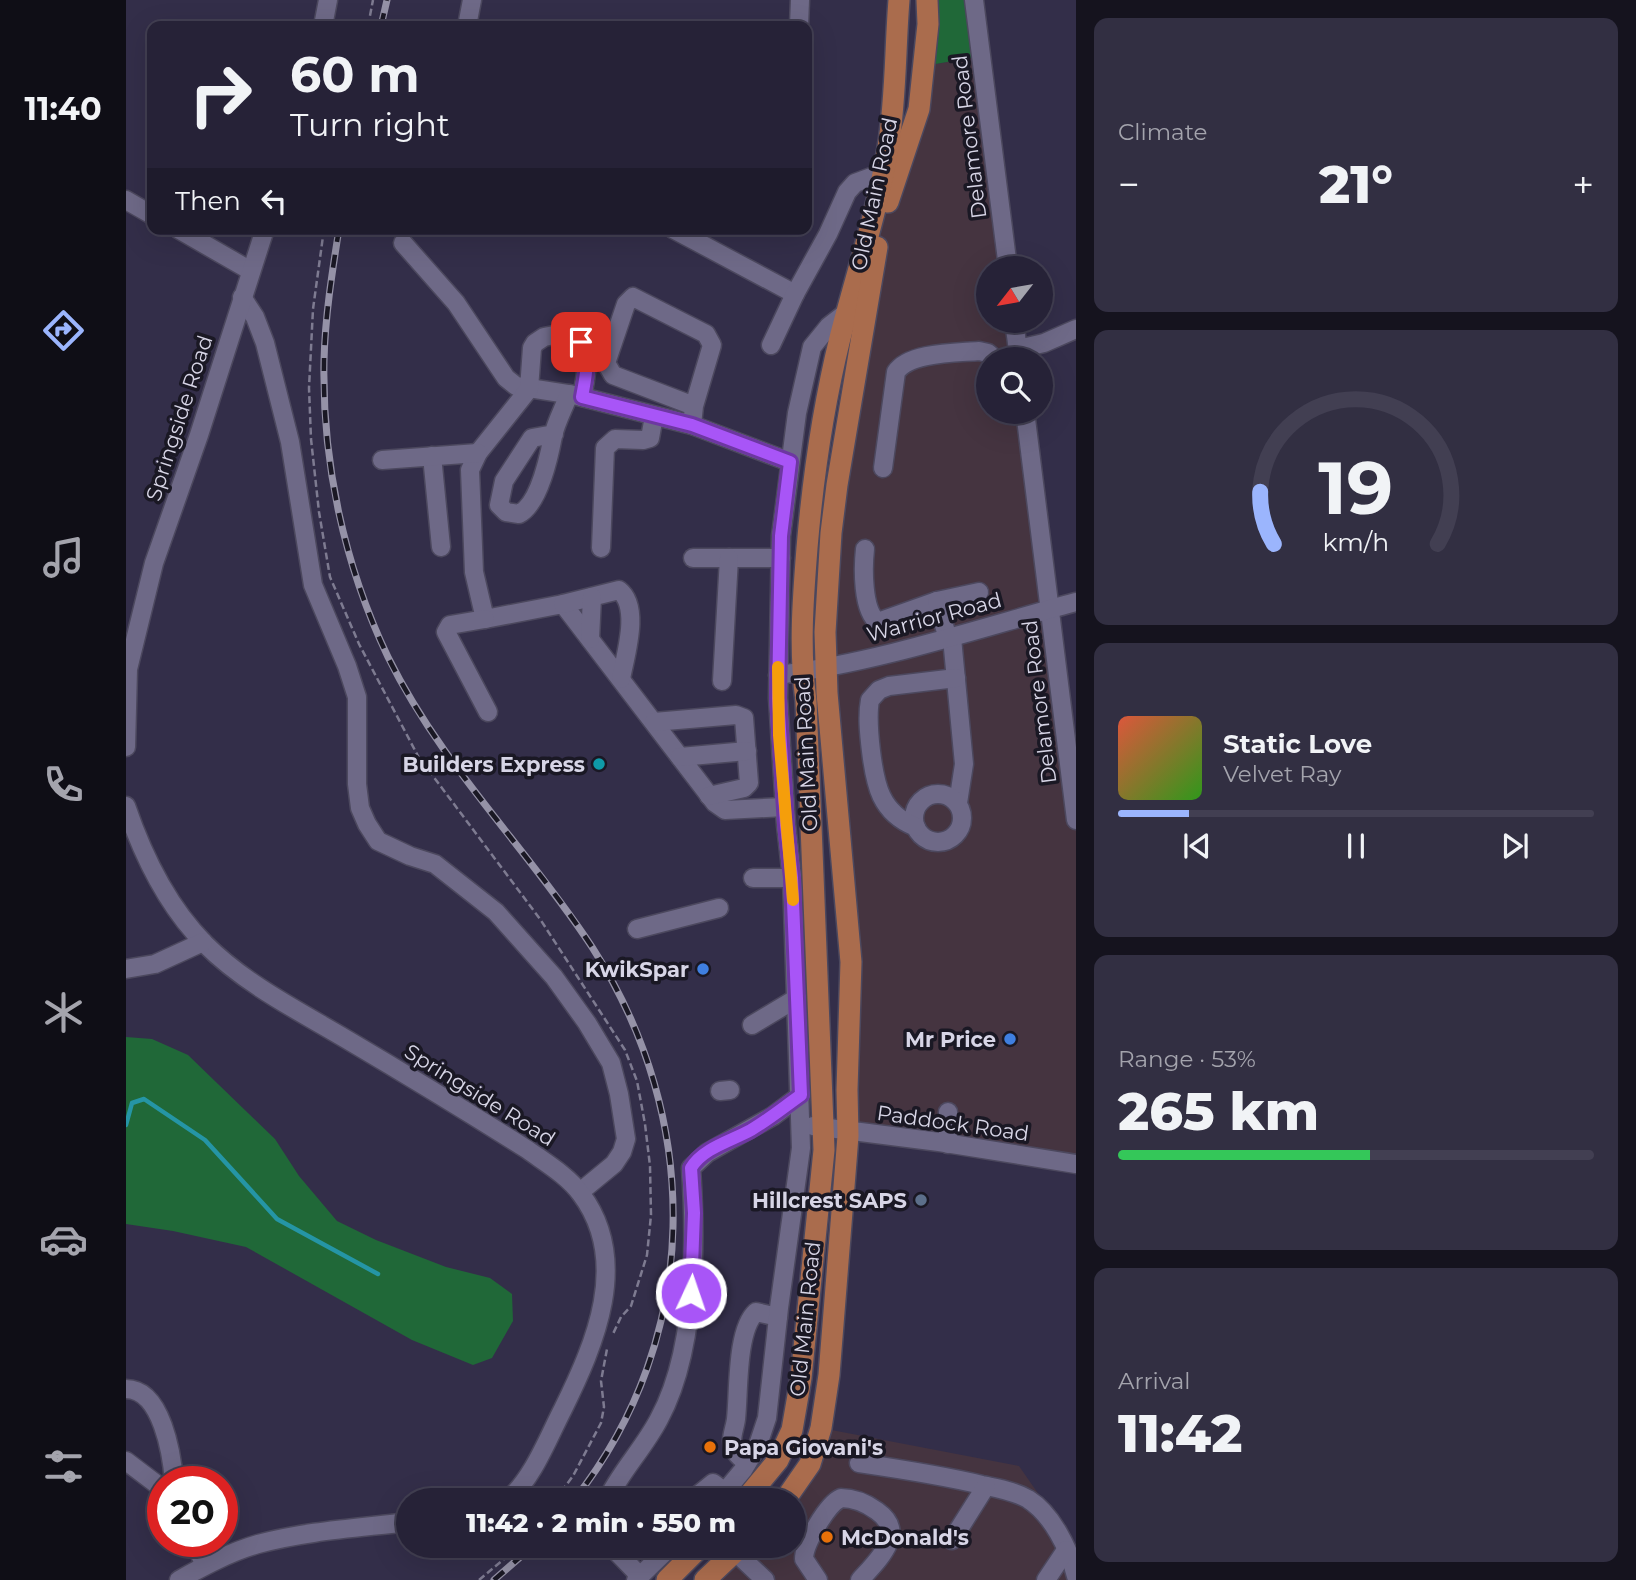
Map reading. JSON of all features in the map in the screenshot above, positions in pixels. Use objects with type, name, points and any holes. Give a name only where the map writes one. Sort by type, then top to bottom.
[{"type":"main road","name":"Old Main Road","points":[[755,1488],[773,1466],[792,1430],[801,1378],[824,1150],[801,623],[812,485],[825,403],[869,236],[882,173],[895,90],[898,0]]},
{"type":"main road","name":"Old Main Road","points":[[793,1488],[810,1464],[821,1428],[829,1375],[848,1131],[851,962],[825,668],[831,534],[883,217],[919,109],[928,23],[927,0]]},
{"type":"main road","points":[[667,1580],[689,1558]]},
{"type":"main road","points":[[705,1580],[725,1558]]},
{"type":"street","points":[[324,21],[328,0]]},
{"type":"street","points":[[799,21],[800,0]]},
{"type":"street","name":"Delamore Road","points":[[974,0],[1006,256]]},
{"type":"street","points":[[467,21],[468,1]]},
{"type":"street","points":[[771,345],[847,192],[855,183],[882,173]]},
{"type":"street","points":[[126,200],[147,212]]},
{"type":"street","points":[[188,235],[251,271]]},
{"type":"street","name":"Springside Road","points":[[126,747],[128,669],[154,564],[263,235]]},
{"type":"street","points":[[684,235],[795,294]]},
{"type":"street","points":[[404,243],[456,303],[506,378],[516,387],[575,396],[692,425],[790,462]]},
{"type":"street","points":[[243,297],[255,317],[265,343],[290,442],[313,584],[357,697],[357,784],[360,808],[366,824],[378,841],[435,864],[496,912],[554,977],[611,1063],[626,1139],[614,1164],[580,1192]]},
{"type":"street","points":[[692,425],[694,406],[712,345],[711,339],[633,297],[626,304],[606,363],[608,369],[612,375],[694,406]]},
{"type":"street","points":[[728,1488],[758,1445],[767,1418],[801,1148],[792,878],[778,675],[781,558],[790,462],[797,413],[812,346],[829,326],[847,312]]},
{"type":"street","points":[[1035,347],[1076,329]]},
{"type":"street","points":[[485,619],[474,572],[470,470],[478,453],[526,389],[533,346],[544,337],[566,335],[581,342],[586,352],[587,367],[554,434]]},
{"type":"street","points":[[884,468],[896,372],[900,366],[923,357],[976,351]]},
{"type":"street","points":[[601,548],[605,448],[614,439],[650,438],[654,416]]},
{"type":"street","name":"Delamore Road","points":[[1027,424],[1076,820]]},
{"type":"street","points":[[382,460],[478,453]]},
{"type":"street","points":[[432,456],[440,547]]},
{"type":"street","points":[[865,549],[863,575],[868,607],[875,621],[883,621],[937,601],[979,592]]},
{"type":"street","points":[[693,558],[781,558]]},
{"type":"street","points":[[722,681],[729,558]]},
{"type":"street","points":[[488,712],[446,632],[450,625],[563,604],[619,590],[629,603],[631,618],[621,680]]},
{"type":"street","points":[[590,639],[592,597]]},
{"type":"street","points":[[937,601],[950,638],[956,678],[964,764],[958,803],[963,816],[960,830],[950,840],[937,843],[924,838],[914,820],[917,807],[926,797],[940,794],[958,803]]},
{"type":"street","name":"Warrior Road","points":[[778,675],[825,668],[950,638],[1076,602]]},
{"type":"street","points":[[563,604],[715,803],[725,810],[785,807]]},
{"type":"street","points":[[916,827],[898,817],[880,795],[874,782],[869,739],[870,700],[889,686],[956,678]]},
{"type":"street","points":[[654,722],[741,715],[745,723],[749,783],[744,788],[709,796]]},
{"type":"street","points":[[680,757],[747,751]]},
{"type":"street","name":"Springside Road","points":[[126,806],[137,839],[177,910],[203,942],[234,969],[517,1144],[556,1170],[580,1192],[600,1227],[606,1259],[604,1298],[595,1336],[576,1383],[531,1471],[519,1488]]},
{"type":"street","points":[[753,878],[792,878]]},
{"type":"street","points":[[637,929],[719,908]]},
{"type":"street","points":[[126,969],[155,964],[203,942]]},
{"type":"street","points":[[752,1025],[797,998]]},
{"type":"street","points":[[615,1488],[660,1419],[680,1367],[691,1293],[694,1213],[691,1168],[707,1153],[773,1116],[801,1095]]},
{"type":"street","points":[[948,1112],[948,1144]]},
{"type":"street","name":"Paddock Road","points":[[773,1116],[824,1128],[1076,1164]]},
{"type":"street","points":[[747,1463],[736,1453],[732,1441],[741,1352],[747,1324],[756,1312],[778,1317]]},
{"type":"street","points":[[126,1389],[137,1391],[149,1402],[163,1422],[171,1466]]},
{"type":"street","points":[[126,1461],[147,1477]]},
{"type":"street","points":[[861,1468],[986,1486],[1027,1499],[1042,1510],[1066,1550],[1076,1576]]},
{"type":"street","points":[[952,1540],[986,1486]]},
{"type":"street","points":[[818,1580],[804,1559],[806,1547],[831,1505],[841,1498],[855,1499],[870,1506],[886,1518],[891,1526],[886,1548],[860,1580]]},
{"type":"street","points":[[179,1580],[230,1554],[269,1542],[396,1524]]},
{"type":"street","points":[[1046,1580],[1066,1550]]},
{"type":"street","points":[[201,1557],[205,1565]]},
{"type":"street","points":[[621,1558],[638,1578],[659,1558]]},
{"type":"street","points":[[745,1558],[765,1580]]},
{"type":"path","points":[[369,21],[373,0]]},
{"type":"path","points":[[323,235],[313,309],[309,388],[316,487],[330,577],[359,644],[418,756],[540,919],[625,1050],[637,1082],[645,1124],[651,1215],[647,1255],[631,1306],[621,1317],[608,1345],[601,1381],[604,1407],[601,1423],[564,1488]]},
{"type":"path","points":[[479,1580],[505,1558]]},
{"type":"shaded area","points":[[982,56],[1007,256],[976,256],[976,333],[1016,333],[1017,347],[976,347],[976,424],[1027,424],[1076,820],[1076,1164],[848,1131],[833,739],[837,485],[883,217],[924,66]]},
{"type":"shaded area","points":[[821,1428],[1019,1466],[1076,1548],[1076,1571],[1071,1580],[705,1580],[728,1558],[806,1558],[806,1488],[798,1488]]},
{"type":"green space","points":[[927,0],[974,0],[982,56],[924,66]]},
{"type":"green space","points":[[126,1037],[152,1039],[188,1055],[275,1139],[299,1176],[337,1221],[376,1240],[446,1267],[490,1278],[512,1294],[513,1321],[492,1358],[473,1365],[412,1340],[246,1247],[126,1224]]},
{"type":"waterway","points":[[126,1125],[132,1103],[144,1099],[205,1140],[277,1219],[378,1274]]},
{"type":"railway","points":[[382,21],[387,0]]},
{"type":"railway","points":[[338,235],[326,328],[324,399],[332,475],[348,550],[359,586],[388,657],[409,696],[459,770],[592,947],[628,1013],[654,1083],[669,1155],[673,1227],[666,1299],[647,1369],[616,1436],[582,1488]]},
{"type":"railway","points":[[494,1580],[519,1558]]},
{"type":"slow traffic","points":[[778,667],[779,735],[793,900]]},
{"type":"place","name":"Builders Express","points":[[599,764]]},
{"type":"place","name":"KwikSpar","points":[[703,969]]},
{"type":"place","name":"Mr Price","points":[[1010,1039]]},
{"type":"place","name":"Hillcrest SAPS","points":[[921,1200]]},
{"type":"place","name":"Papa Giovani's","points":[[710,1447]]},
{"type":"place","name":"McDonald's","points":[[827,1537]]},
{"type":"route","points":[[581,342],[586,352],[587,367],[582,397],[692,425],[790,462],[781,536],[777,647],[779,735],[792,878],[801,1095],[773,1116],[707,1153],[693,1164],[694,1248],[691,1293]]}]
